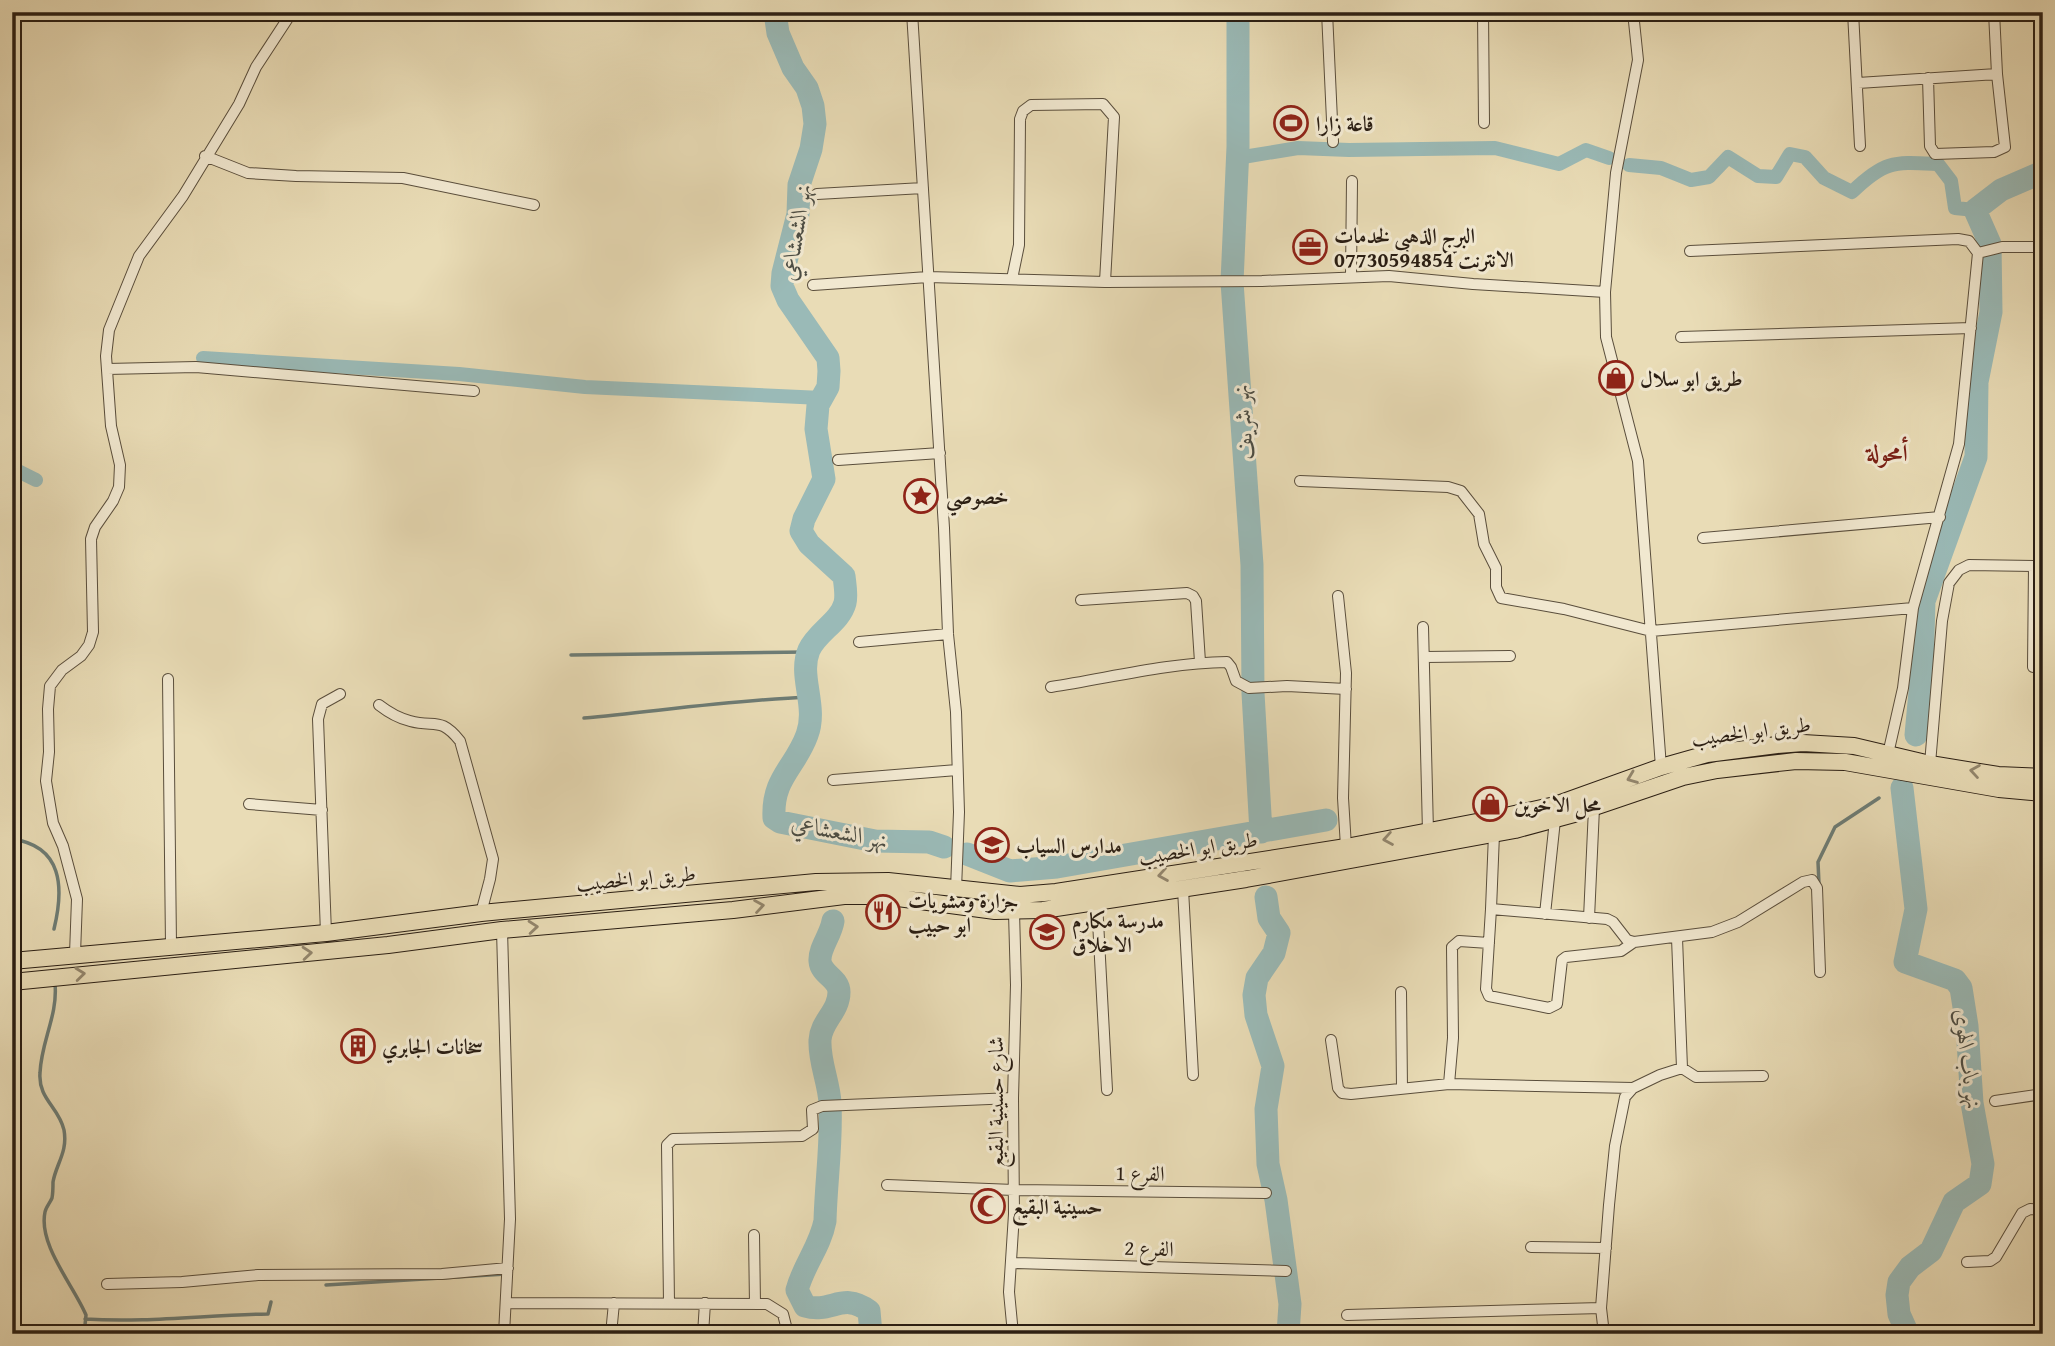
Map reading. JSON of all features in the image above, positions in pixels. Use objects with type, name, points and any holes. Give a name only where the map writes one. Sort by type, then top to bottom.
[{"type":"main road","name":"طريق ابو الخصيب","points":[[12,961],[326,933],[481,913],[816,882],[888,881],[1020,895],[1056,892],[1428,832],[1555,805],[1661,767],[1707,754],[1803,743],[1854,746],[1930,764],[1998,775],[2043,777]]},
{"type":"main road","points":[[1733,751],[1735,767]]},
{"type":"main road","name":"طريق ابو الخصيب","points":[[12,982],[864,895],[1014,912],[1097,902],[1348,862],[1494,834],[1555,820],[1683,777],[1735,767],[1796,761],[1861,764],[1999,789],[2043,793]]},
{"type":"main road","points":[[731,891],[733,910]]},
{"type":"street","points":[[75,954],[77,899],[63,846],[53,823],[46,781],[49,752],[48,709],[50,686],[62,670],[81,656],[89,645],[93,632],[91,539],[95,527],[119,487],[120,465],[111,426],[106,356],[109,330],[139,256],[183,196],[239,104],[256,67],[292,12]]},
{"type":"street","points":[[912,12],[940,453],[948,634],[956,712],[956,889]]},
{"type":"street","points":[[1327,12],[1333,142]]},
{"type":"street","points":[[1483,12],[1483,122]]},
{"type":"street","points":[[1633,12],[1638,60],[1616,173],[1605,292],[1606,337],[1638,461],[1661,767]]},
{"type":"street","points":[[1853,12],[1860,146]]},
{"type":"street","points":[[1928,78],[1930,146],[1935,154],[1994,152],[2005,147],[1994,12]]},
{"type":"street","points":[[1858,83],[1997,74]]},
{"type":"street","points":[[1012,279],[1019,245],[1020,119],[1023,111],[1031,105],[1103,104],[1114,117],[1105,282]]},
{"type":"street","points":[[205,156],[248,173],[403,178],[534,205]]},
{"type":"street","points":[[1350,276],[1352,181]]},
{"type":"street","points":[[817,194],[923,188]]},
{"type":"street","points":[[1690,251],[1958,239],[1969,241],[1982,251],[2002,247],[2043,247]]},
{"type":"street","points":[[1888,754],[1903,688],[1913,608],[1959,444],[1982,251]]},
{"type":"street","points":[[813,285],[928,277],[1185,282],[1389,276],[1605,292]]},
{"type":"street","points":[[1681,337],[1971,328]]},
{"type":"street","points":[[107,369],[196,367],[474,391]]},
{"type":"street","points":[[838,460],[940,453]]},
{"type":"street","points":[[1300,481],[1448,487],[1461,491],[1479,514],[1484,544],[1496,568],[1496,587],[1501,598],[1564,609],[1651,631],[1913,608]]},
{"type":"street","points":[[1703,538],[1940,517]]},
{"type":"street","points":[[1930,764],[1942,621],[1949,583],[1959,570],[1969,565],[2038,566],[2033,667]]},
{"type":"street","points":[[1081,600],[1187,593],[1193,596],[1196,601],[1200,662]]},
{"type":"street","points":[[1338,596],[1346,689],[1343,798],[1346,847]]},
{"type":"street","points":[[1423,627],[1428,832]]},
{"type":"street","points":[[859,642],[948,634]]},
{"type":"street","points":[[1425,657],[1510,656]]},
{"type":"street","points":[[1051,687],[1200,662],[1227,662],[1236,681],[1248,688],[1287,686],[1346,689]]},
{"type":"street","points":[[168,679],[171,946]]},
{"type":"street","points":[[326,933],[318,719],[322,704],[340,694]]},
{"type":"street","points":[[379,705],[388,712],[412,722],[435,723],[450,728],[460,741],[493,859],[491,879],[481,913]]},
{"type":"street","points":[[833,780],[957,770]]},
{"type":"street","points":[[249,804],[322,810]]},
{"type":"street","points":[[1589,918],[1594,808]]},
{"type":"street","points":[[1545,914],[1555,820]]},
{"type":"street","points":[[1494,834],[1486,989],[1489,996],[1549,1008],[1557,1004],[1562,960],[1566,957],[1620,951],[1634,942]]},
{"type":"street","points":[[1491,908],[1613,922],[1627,940],[1634,942],[1677,938],[1727,928],[1803,882],[1812,880],[1817,888],[1820,972]]},
{"type":"street","points":[[1183,889],[1193,1075]]},
{"type":"street","points":[[1097,902],[1107,1090]]},
{"type":"street","name":"شارع حسينية البقيع","points":[[1013,1334],[1009,1292],[1014,1190],[1014,912]]},
{"type":"street","points":[[502,930],[510,1219],[504,1334]]},
{"type":"street","points":[[1677,938],[1682,1068]]},
{"type":"street","points":[[1449,1084],[1453,1038],[1452,947],[1459,941],[1489,943]]},
{"type":"street","points":[[1401,992],[1402,1088]]},
{"type":"street","points":[[1331,1040],[1338,1088],[1342,1093],[1351,1094],[1449,1084],[1633,1088],[1682,1068]]},
{"type":"street","points":[[1682,1068],[1696,1077],[1763,1076]]},
{"type":"street","points":[[1604,1334],[1601,1308],[1615,1146],[1625,1097],[1633,1088]]},
{"type":"street","points":[[1995,1101],[2043,1094]]},
{"type":"street","points":[[669,1303],[667,1145],[673,1139],[802,1136],[813,1129],[812,1110],[822,1106],[1013,1098]]},
{"type":"street","name":"الفرع 1","points":[[887,1185],[1266,1194]]},
{"type":"street","points":[[1966,1262],[1990,1261],[1996,1257],[2022,1213],[2030,1209],[2043,1210]]},
{"type":"street","points":[[754,1235],[755,1304]]},
{"type":"street","points":[[1531,1247],[1606,1248]]},
{"type":"street","name":"الفرع 2","points":[[1012,1263],[1286,1271]]},
{"type":"street","points":[[107,1284],[182,1282],[258,1275],[430,1274],[508,1268]]},
{"type":"street","points":[[507,1303],[766,1304],[783,1314],[785,1334]]},
{"type":"street","points":[[611,1334],[614,1303]]},
{"type":"street","points":[[703,1334],[705,1303]]},
{"type":"street","points":[[1348,1315],[1601,1308]]},
{"type":"waterway","name":"نهر الشعشاعي","points":[[775,12],[778,33],[793,68],[807,88],[815,124],[811,149],[799,185],[798,214],[782,286],[788,300],[828,358],[829,371],[828,387],[818,405],[816,429],[824,479],[804,519],[801,531],[809,544],[844,576],[846,597],[838,616],[809,650],[806,670],[810,724],[802,746],[780,783],[774,804],[774,818],[780,822],[875,841],[929,842],[944,847]]},
{"type":"waterway","name":"نهر شريف","points":[[1238,12],[1238,147],[1232,282],[1252,565],[1253,693],[1261,832]]},
{"type":"waterway","points":[[1237,158],[1298,148],[1495,148],[1559,164],[1586,150],[1609,158]]},
{"type":"waterway","points":[[1629,165],[1661,168],[1691,180],[1709,177],[1728,157],[1758,176],[1776,177],[1790,154],[1805,157],[1824,178],[1852,192],[1873,174],[1891,165],[1938,164],[1951,181],[1955,208],[1975,210]]},
{"type":"waterway","points":[[1916,735],[1922,670],[1924,601],[1976,457],[1977,382],[1991,312],[1990,244],[1975,210],[2001,190],[2043,172]]},
{"type":"waterway","points":[[203,358],[459,374],[585,387],[822,398]]},
{"type":"waterway","points":[[12,468],[36,480]]},
{"type":"waterway","points":[[571,655],[808,652]]},
{"type":"waterway","points":[[584,718],[810,697]]},
{"type":"waterway","name":"نهر باب الهوى","points":[[1902,788],[1916,909],[1905,962],[1955,980],[1961,988],[1967,1026],[1972,1103],[1983,1164],[1980,1184],[1954,1202],[1931,1251],[1910,1267],[1899,1282],[1899,1314],[1908,1334]]},
{"type":"waterway","points":[[1819,884],[1818,862],[1835,827],[1879,798]]},
{"type":"waterway","name":"نهر الشعشاعي","points":[[967,854],[1010,871],[1057,867],[1326,820]]},
{"type":"waterway","points":[[12,839],[29,843],[41,850],[56,871],[59,899],[54,929]]},
{"type":"waterway","points":[[1266,897],[1269,918],[1279,933],[1274,953],[1257,978],[1254,995],[1256,1015],[1273,1066],[1266,1109],[1268,1164],[1276,1200],[1290,1304],[1288,1334]]},
{"type":"waterway","points":[[833,921],[821,951],[820,961],[823,970],[836,983],[839,992],[820,1040],[830,1103],[825,1221],[820,1239],[797,1290],[805,1306],[814,1308],[844,1303],[860,1305],[869,1311],[871,1334]]},
{"type":"waterway","points":[[55,984],[54,1007],[41,1062],[40,1082],[45,1096],[58,1115],[65,1138],[44,1225],[58,1265],[86,1315],[85,1325],[68,1334]]},
{"type":"waterway","points":[[326,1285],[506,1274]]},
{"type":"waterway","points":[[85,1319],[268,1314],[271,1302]]},
{"type":"place","name":"قاعة زارا","points":[[1291,123]]},
{"type":"place","name":"البرج الذهبي لخدمات الانترنت 07730594854","points":[[1310,247]]},
{"type":"place","name":"طريق ابو سلال","points":[[1616,378]]},
{"type":"place","name":"خصوصي","points":[[921,496]]},
{"type":"place","name":"محل الاخوين","points":[[1490,804]]},
{"type":"place","name":"مدارس السياب","points":[[992,845]]},
{"type":"place","name":"جزارة ومشويات ابو حبيب","points":[[883,912]]},
{"type":"place","name":"مدرسة مكارم الاخلاق","points":[[1047,932]]},
{"type":"place","name":"سخانات الجابري","points":[[358,1046]]},
{"type":"place","name":"حسينية البقيع","points":[[988,1206]]},
{"type":"district","name":"أمحولة","points":[[1887,452]]}]
